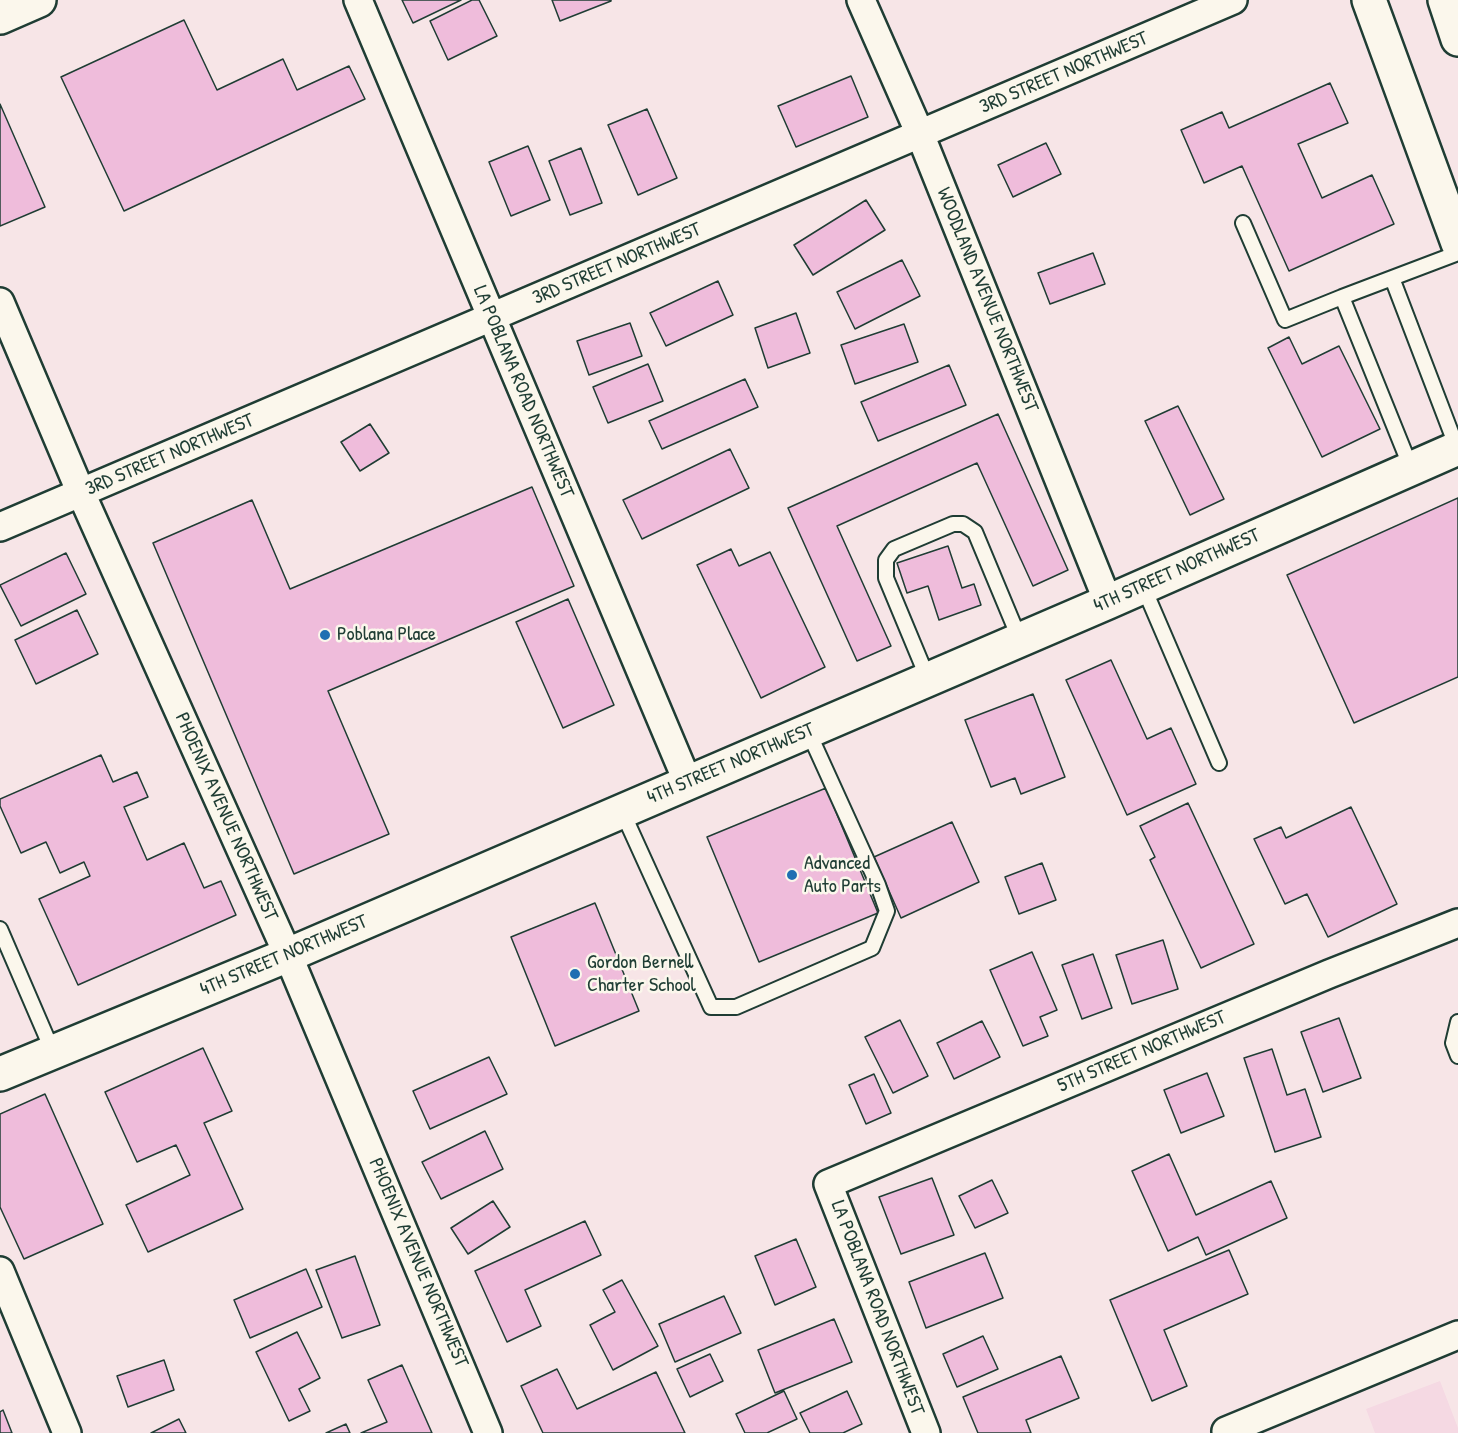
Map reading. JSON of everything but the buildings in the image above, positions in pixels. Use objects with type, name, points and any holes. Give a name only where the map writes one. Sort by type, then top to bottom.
[{"type":"main road","points":[[0,16],[39,0]]},
{"type":"main road","points":[[1369,0],[1458,243]]},
{"type":"main road","points":[[1444,0],[1458,39]]},
{"type":"main road","name":"4TH STREET NORTHWEST","points":[[0,1074],[288,955],[1108,602],[1457,448]]},
{"type":"street","name":"LA POBLANA ROAD NORTHWEST","points":[[358,0],[688,783]]},
{"type":"street","name":"WOODLAND AVENUE NORTHWEST","points":[[861,0],[920,134],[1108,602]]},
{"type":"street","name":"3RD STREET NORTHWEST","points":[[0,527],[1233,0]]},
{"type":"street","name":"PHOENIX AVENUE NORTHWEST","points":[[0,303],[81,493],[288,955],[488,1433]]},
{"type":"street","name":"5TH STREET NORTHWEST","points":[[828,1184],[1309,982],[1458,923]]},
{"type":"street","name":"LA POBLANA ROAD NORTHWEST","points":[[828,1184],[926,1433]]},
{"type":"street","points":[[0,1271],[67,1433]]},
{"type":"street","points":[[1226,1431],[1458,1335]]},
{"type":"lane","points":[[1243,223],[1285,320],[1458,253]]},
{"type":"lane","points":[[1392,278],[1457,448]]},
{"type":"lane","points":[[1342,297],[1411,468]]},
{"type":"lane","points":[[928,679],[886,578],[886,560],[894,549],[953,524],[963,524],[975,532],[1020,640]]},
{"type":"lane","points":[[1143,586],[1219,763]]},
{"type":"lane","points":[[622,811],[711,1007],[736,1007],[746,1003],[872,948],[887,911],[878,885],[808,731]]},
{"type":"lane","points":[[0,929],[53,1052]]},
{"type":"lane","points":[[1458,1022],[1453,1043],[1458,1056]]},
{"type":"shaded area","points":[[1440,1381],[1458,1433],[1375,1433],[1366,1409]]},
{"type":"place","name":"Poblana Place","points":[[325,635]]},
{"type":"place","name":"Advanced Auto Parts","points":[[792,875]]},
{"type":"place","name":"Gordon Bernell Charter School","points":[[575,974]]}]
